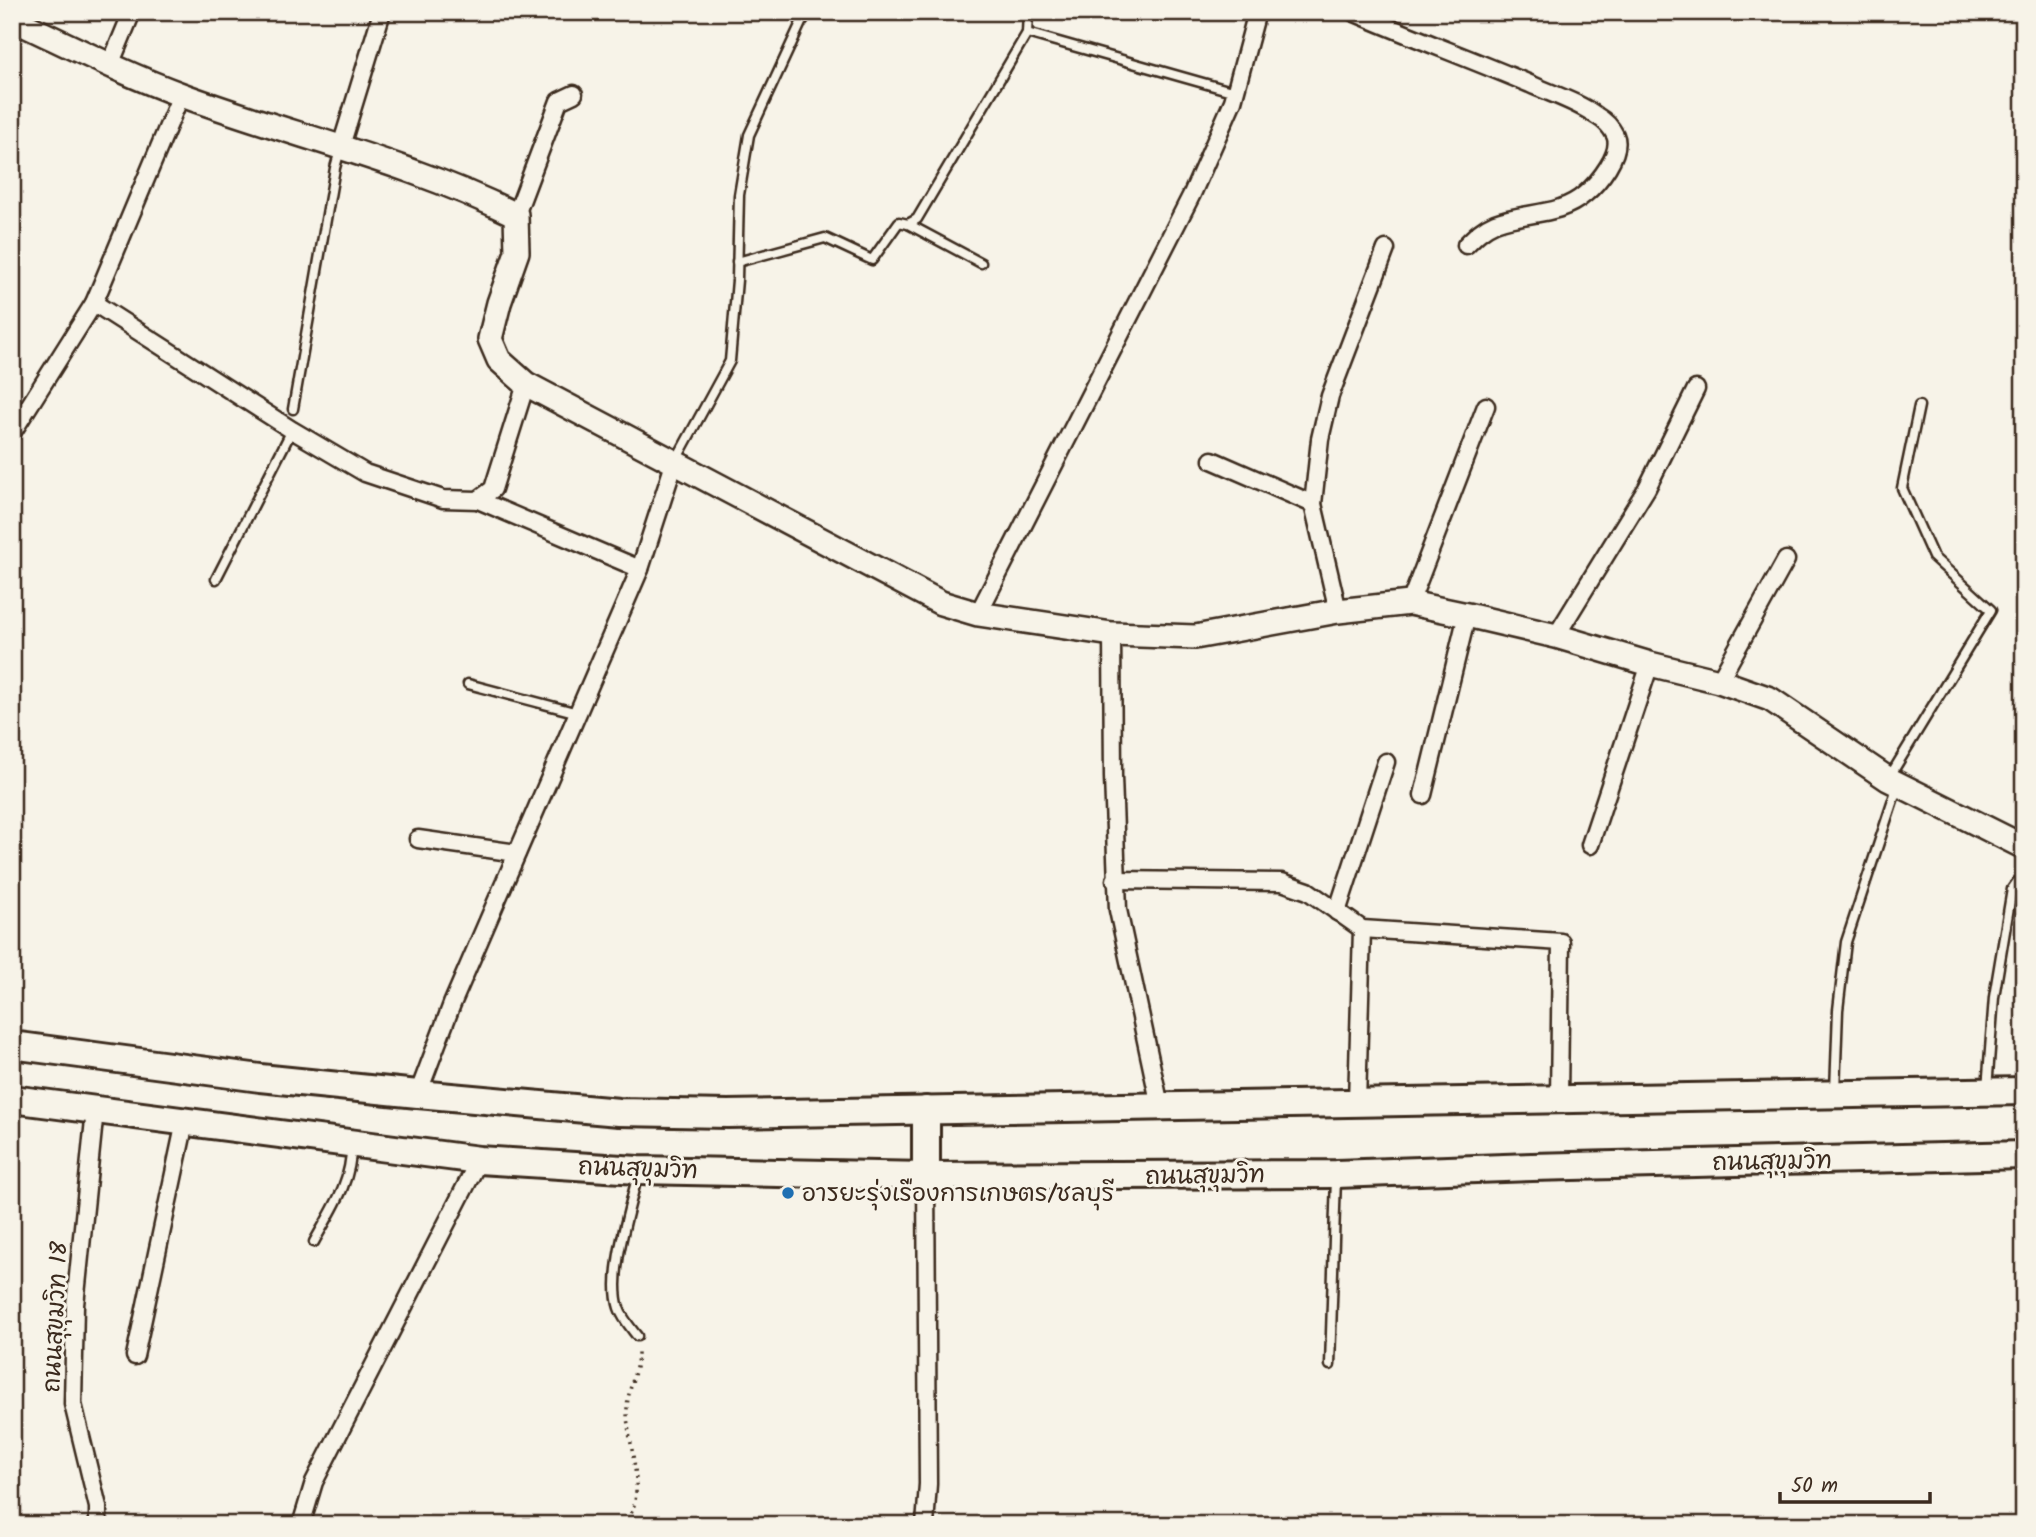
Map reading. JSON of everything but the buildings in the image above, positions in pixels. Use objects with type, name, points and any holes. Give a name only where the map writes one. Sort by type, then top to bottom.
[{"type":"main road","points":[[12,1045],[260,1078],[619,1112],[728,1114],[2024,1091]]},
{"type":"main road","name":"ถนนสุขุมวิท","points":[[12,1099],[479,1160],[638,1170],[926,1176],[1336,1174],[2024,1155]]},
{"type":"main road","points":[[926,1110],[926,1176]]},
{"type":"street","points":[[110,65],[132,12]]},
{"type":"street","points":[[341,146],[382,12]]},
{"type":"street","points":[[978,614],[1192,194],[1235,92],[1257,12]]},
{"type":"street","points":[[1353,12],[1484,64],[1577,105],[1596,114],[1615,135],[1617,144],[1614,155],[1596,183],[1584,195],[1558,210],[1494,224],[1482,230],[1466,245]]},
{"type":"street","points":[[12,19],[181,95],[341,146],[477,196],[516,215]]},
{"type":"street","points":[[574,93],[559,101],[516,215],[517,252],[490,339],[499,360],[526,384],[941,603],[978,614],[1112,634],[1195,637],[1338,611],[1410,603],[1467,615],[1556,635],[1650,664],[1719,681],[1770,699],[1894,781],[2024,846]]},
{"type":"street","points":[[12,433],[94,303],[181,95]]},
{"type":"street","points":[[1338,611],[1312,504],[1324,417],[1386,249]]},
{"type":"street","points":[[94,303],[292,430],[365,472],[443,499],[478,500],[640,569]]},
{"type":"street","points":[[478,500],[493,489],[526,384]]},
{"type":"street","points":[[1556,635],[1647,488],[1696,389]]},
{"type":"street","points":[[1410,603],[1486,406]]},
{"type":"street","points":[[1212,460],[1312,504]]},
{"type":"street","points":[[418,1094],[452,1004],[640,569],[675,461]]},
{"type":"street","points":[[1719,681],[1786,560]]},
{"type":"street","points":[[1423,794],[1467,615]]},
{"type":"street","points":[[1112,634],[1115,880],[1118,910],[1160,1106]]},
{"type":"street","points":[[1590,845],[1650,664]]},
{"type":"street","points":[[1337,912],[1386,762]]},
{"type":"street","points":[[418,839],[517,853]]},
{"type":"street","points":[[1115,880],[1282,883],[1308,891],[1362,929],[1561,942],[1559,1099]]},
{"type":"street","points":[[1357,1103],[1362,929]]},
{"type":"street","name":"ถนนสุขุมวิท 18","points":[[95,1110],[75,1305],[73,1404],[98,1507],[98,1525]]},
{"type":"street","points":[[135,1356],[185,1122]]},
{"type":"street","points":[[301,1525],[314,1482],[479,1160]]},
{"type":"street","points":[[925,1525],[928,1484],[926,1176]]},
{"type":"lane","points":[[675,461],[730,361],[739,195],[749,135],[801,23],[809,12]]},
{"type":"lane","points":[[908,224],[917,219],[1027,33],[1028,12]]},
{"type":"lane","points":[[1027,33],[1235,92]]},
{"type":"lane","points":[[293,409],[335,167],[341,146]]},
{"type":"lane","points":[[737,262],[825,238],[872,260],[899,222],[908,224],[981,263]]},
{"type":"lane","points":[[1835,1094],[1838,1010],[1846,943],[1894,781],[1991,610],[1933,557],[1902,488],[1919,406]]},
{"type":"lane","points":[[216,579],[292,430]]},
{"type":"lane","points":[[468,684],[578,713]]},
{"type":"lane","points":[[1987,1092],[1994,997],[2012,889],[2017,882],[2024,881]]},
{"type":"lane","points":[[314,1242],[348,1178],[352,1160],[351,1143]]},
{"type":"lane","points":[[637,1336],[620,1311],[615,1291],[638,1170]]},
{"type":"lane","points":[[1330,1365],[1336,1174]]},
{"type":"path","points":[[624,1525],[632,1516],[637,1491],[626,1410],[638,1354],[637,1336]]},
{"type":"place","name":"อารยะรุ่งเรืองการเกษตร/ชลบุรี","points":[[788,1193]]}]
